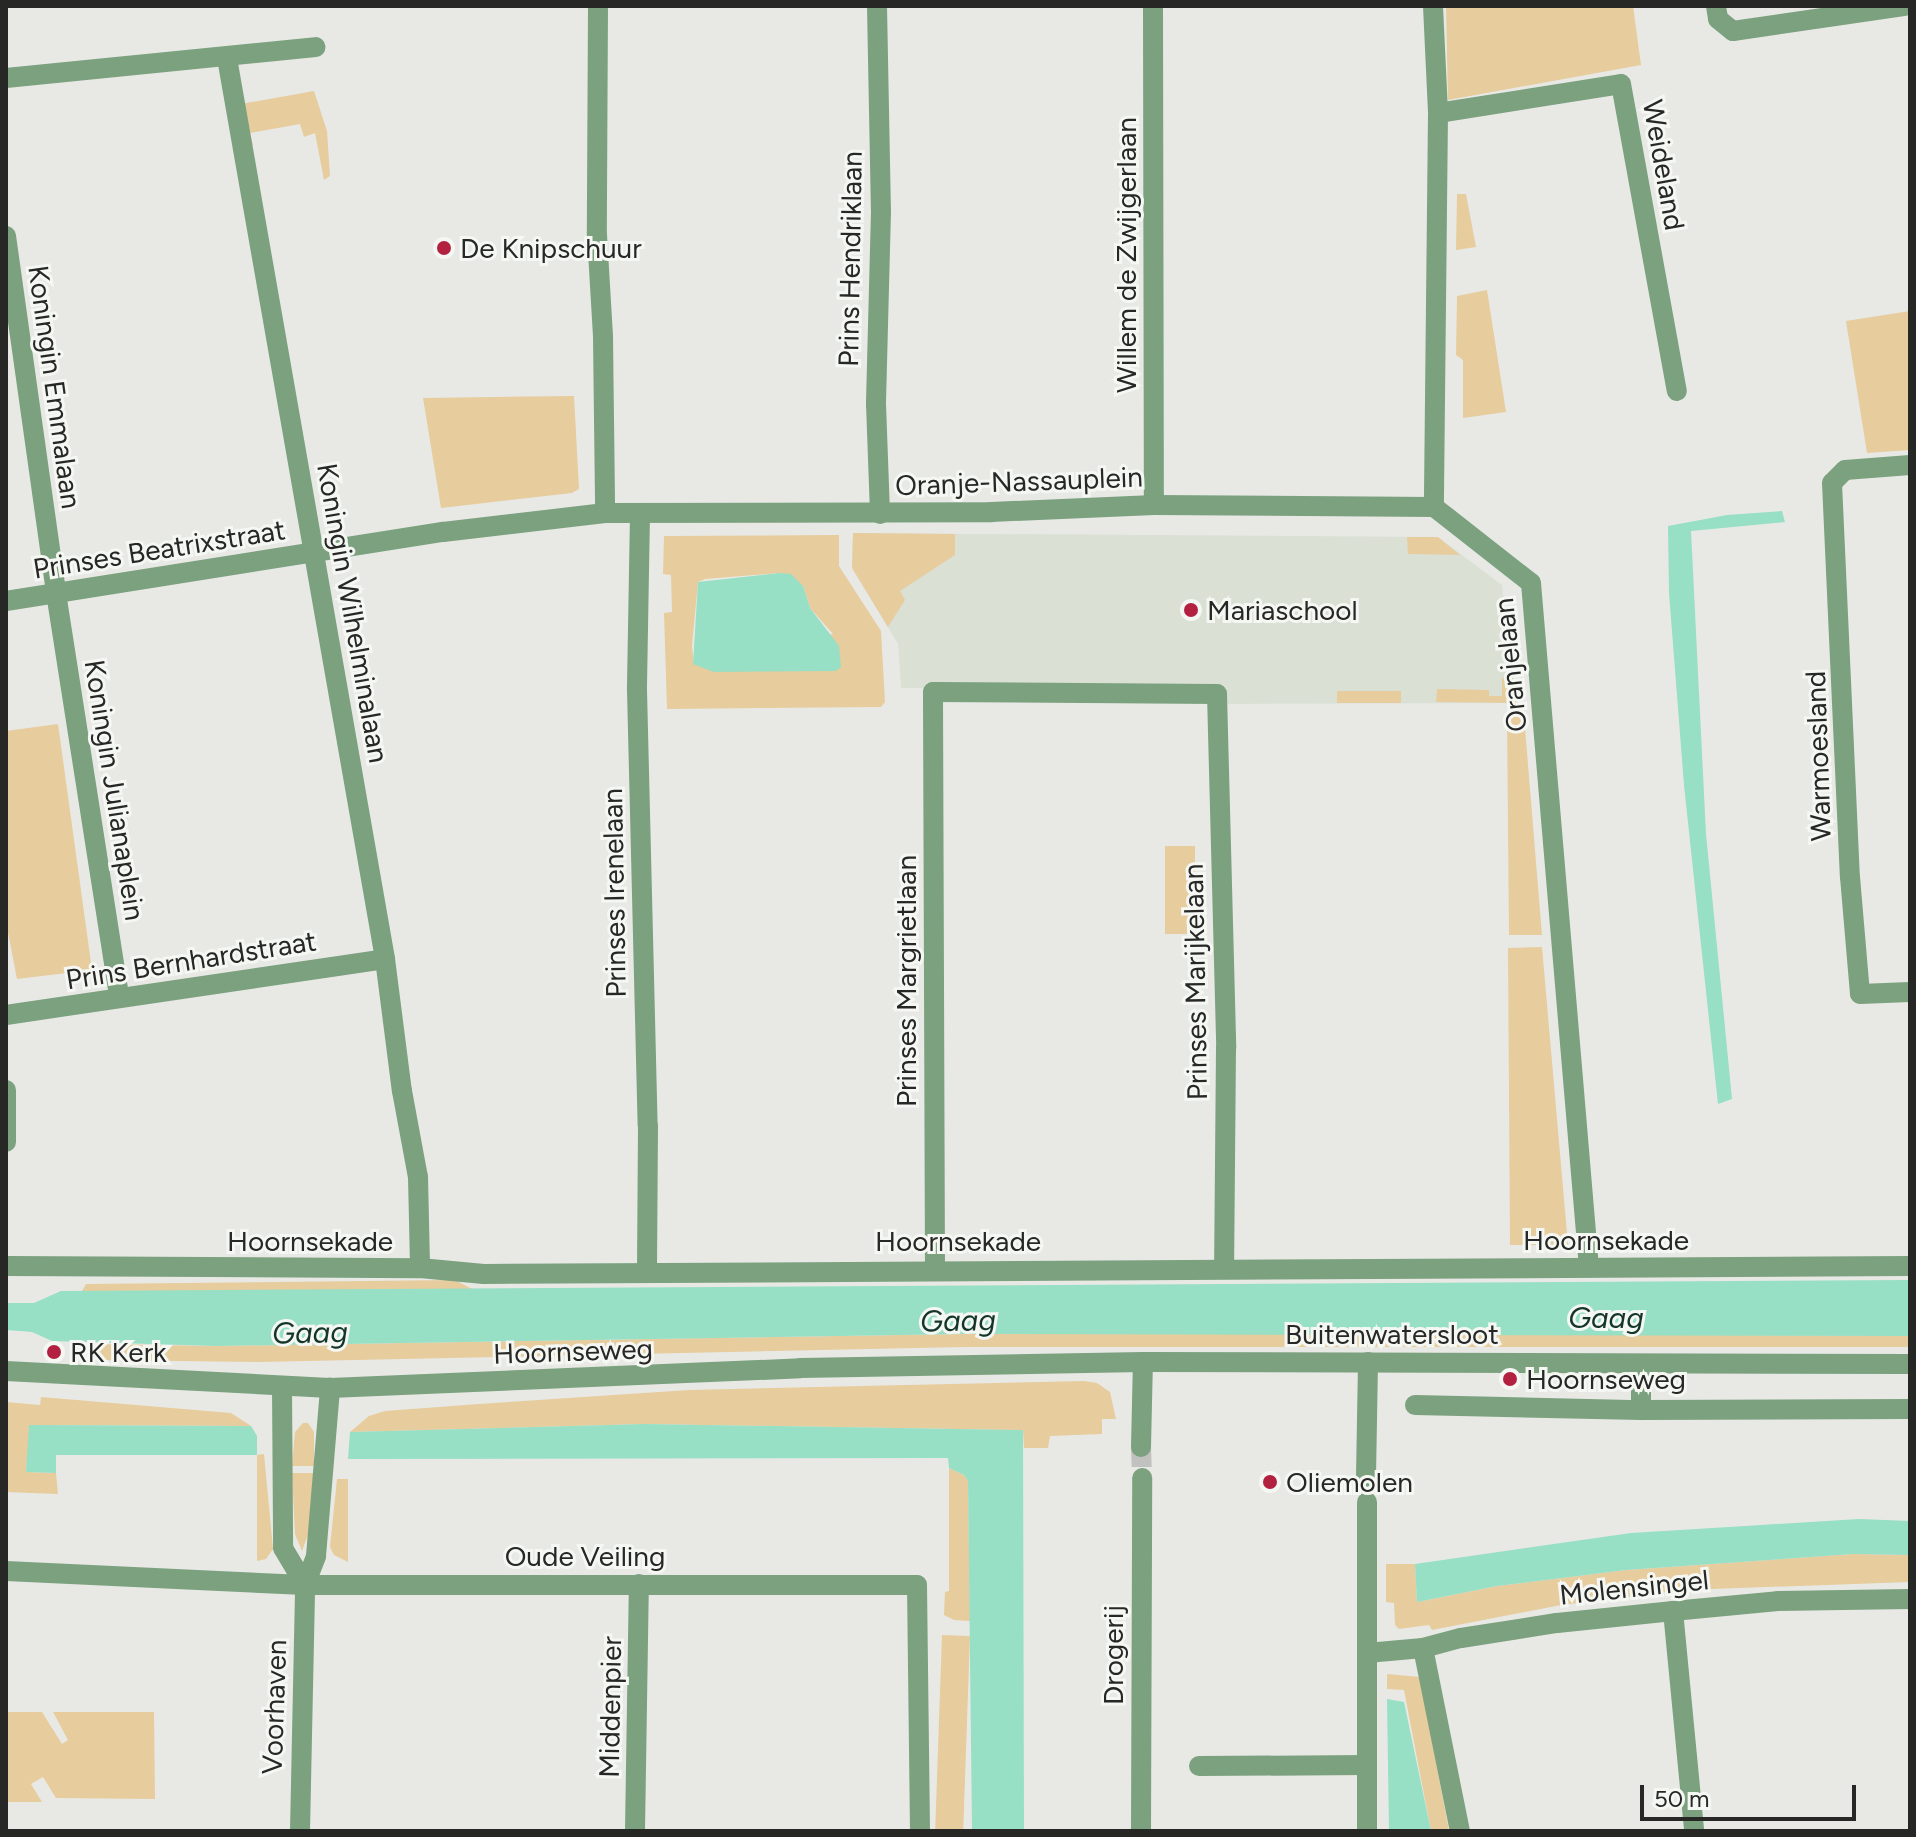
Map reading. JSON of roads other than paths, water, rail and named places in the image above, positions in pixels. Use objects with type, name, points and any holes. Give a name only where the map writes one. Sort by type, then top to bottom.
[{"type":"street","points":[[598,6],[597,235],[603,337],[605,513]]},
{"type":"street","name":"Prins Hendriklaan","points":[[877,6],[881,211],[876,404],[880,514]]},
{"type":"street","name":"Willem de Zwijgerlaan","points":[[1153,6],[1154,505]]},
{"type":"street","points":[[1433,6],[1438,113],[1434,507]]},
{"type":"street","points":[[1716,6],[1718,19],[1733,31],[1905,6]]},
{"type":"street","points":[[6,78],[315,47]]},
{"type":"street","name":"Koningin Wilhelminalaan","points":[[227,58],[385,959],[402,1091],[418,1177],[420,1268]]},
{"type":"street","name":"Weideland","points":[[1438,113],[1621,84],[1677,391]]},
{"type":"street","name":"Koningin Emmalaan","points":[[6,236],[56,593]]},
{"type":"street","name":"Warmoesland","points":[[1910,465],[1845,470],[1832,483],[1850,877],[1860,994],[1910,992]]},
{"type":"street","name":"Oranje-Nassauplein","points":[[605,513],[880,514],[1154,505],[1434,507]]},
{"type":"street","name":"Oranjelaan","points":[[1434,507],[1531,583],[1589,1268]]},
{"type":"street","name":"Prinses Beatrixstraat","points":[[6,601],[313,555],[443,532],[605,513]]},
{"type":"street","name":"Prinses Irenelaan","points":[[640,514],[637,690],[648,1126],[647,1271]]},
{"type":"street","name":"Koningin Julianaplein","points":[[56,593],[119,997]]},
{"type":"street","name":"Prinses Marijkelaan","points":[[933,692],[1217,694],[1226,1048],[1224,1268]]},
{"type":"street","name":"Prinses Margrietlaan","points":[[933,692],[935,1270]]},
{"type":"street","name":"Prins Bernhardstraat","points":[[6,1015],[385,959]]},
{"type":"street","points":[[6,1090],[6,1142]]},
{"type":"street","name":"Hoornsekade","points":[[6,1266],[420,1268],[484,1274],[1910,1266]]},
{"type":"street","points":[[1141,1447],[1143,1362]]},
{"type":"street","name":"Buitenwatersloot","points":[[1143,1362],[1910,1364]]},
{"type":"street","name":"Hoornseweg","points":[[6,1371],[330,1388],[801,1368],[1143,1362]]},
{"type":"street","points":[[1366,1477],[1368,1362]]},
{"type":"street","points":[[1641,1364],[1641,1410]]},
{"type":"street","points":[[282,1387],[283,1548],[305,1585]]},
{"type":"street","name":"Voorhaven","points":[[300,1831],[305,1585],[316,1556],[330,1388]]},
{"type":"street","points":[[1415,1405],[1641,1410],[1910,1409]]},
{"type":"street","name":"Drogerij","points":[[1141,1831],[1142,1478]]},
{"type":"street","points":[[1367,1502],[1367,1831]]},
{"type":"street","name":"Oude Veiling","points":[[6,1571],[305,1585],[917,1585],[920,1831]]},
{"type":"street","name":"Middenpier","points":[[635,1831],[639,1584]]},
{"type":"street","name":"Molensingel","points":[[1367,1653],[1423,1648],[1461,1638],[1557,1623],[1673,1611],[1778,1601],[1910,1599]]},
{"type":"street","points":[[1673,1611],[1694,1831]]},
{"type":"street","points":[[1423,1648],[1460,1831]]},
{"type":"street","points":[[1199,1766],[1367,1765]]},
{"type":"water","points":[[1782,511],[1785,522],[1691,531],[1706,834],[1732,1099],[1718,1104],[1684,785],[1669,593],[1668,526],[1727,515]]},
{"type":"water","points":[[791,574],[803,586],[810,608],[839,646],[841,667],[836,671],[714,672],[693,664],[698,582]]},
{"type":"water","name":"Gaag","points":[[1910,1280],[1910,1336],[963,1334],[216,1346],[52,1341],[32,1332],[6,1330],[6,1303],[34,1303],[61,1291]]},
{"type":"water","points":[[645,1424],[1023,1430],[1024,1831],[972,1831],[968,1481],[964,1475],[949,1468],[948,1458],[348,1459],[350,1432]]},
{"type":"water","points":[[29,1425],[251,1426],[257,1436],[257,1455],[56,1455],[56,1473],[26,1472]]},
{"type":"water","points":[[1859,1519],[1910,1521],[1910,1555],[1853,1554],[1626,1570],[1497,1586],[1417,1602],[1415,1564],[1631,1533]]},
{"type":"water","points":[[1387,1699],[1404,1702],[1431,1831],[1389,1831]]},
{"type":"tunnel","points":[[1141,1447],[1142,1478]]},
{"type":"place","name":"De Knipschuur","points":[[444,248]]},
{"type":"place","name":"Mariaschool","points":[[1191,610]]},
{"type":"place","name":"RK Kerk","points":[[54,1352]]},
{"type":"place","name":"Hoornseweg","points":[[1510,1379]]},
{"type":"place","name":"Oliemolen","points":[[1270,1482]]}]
